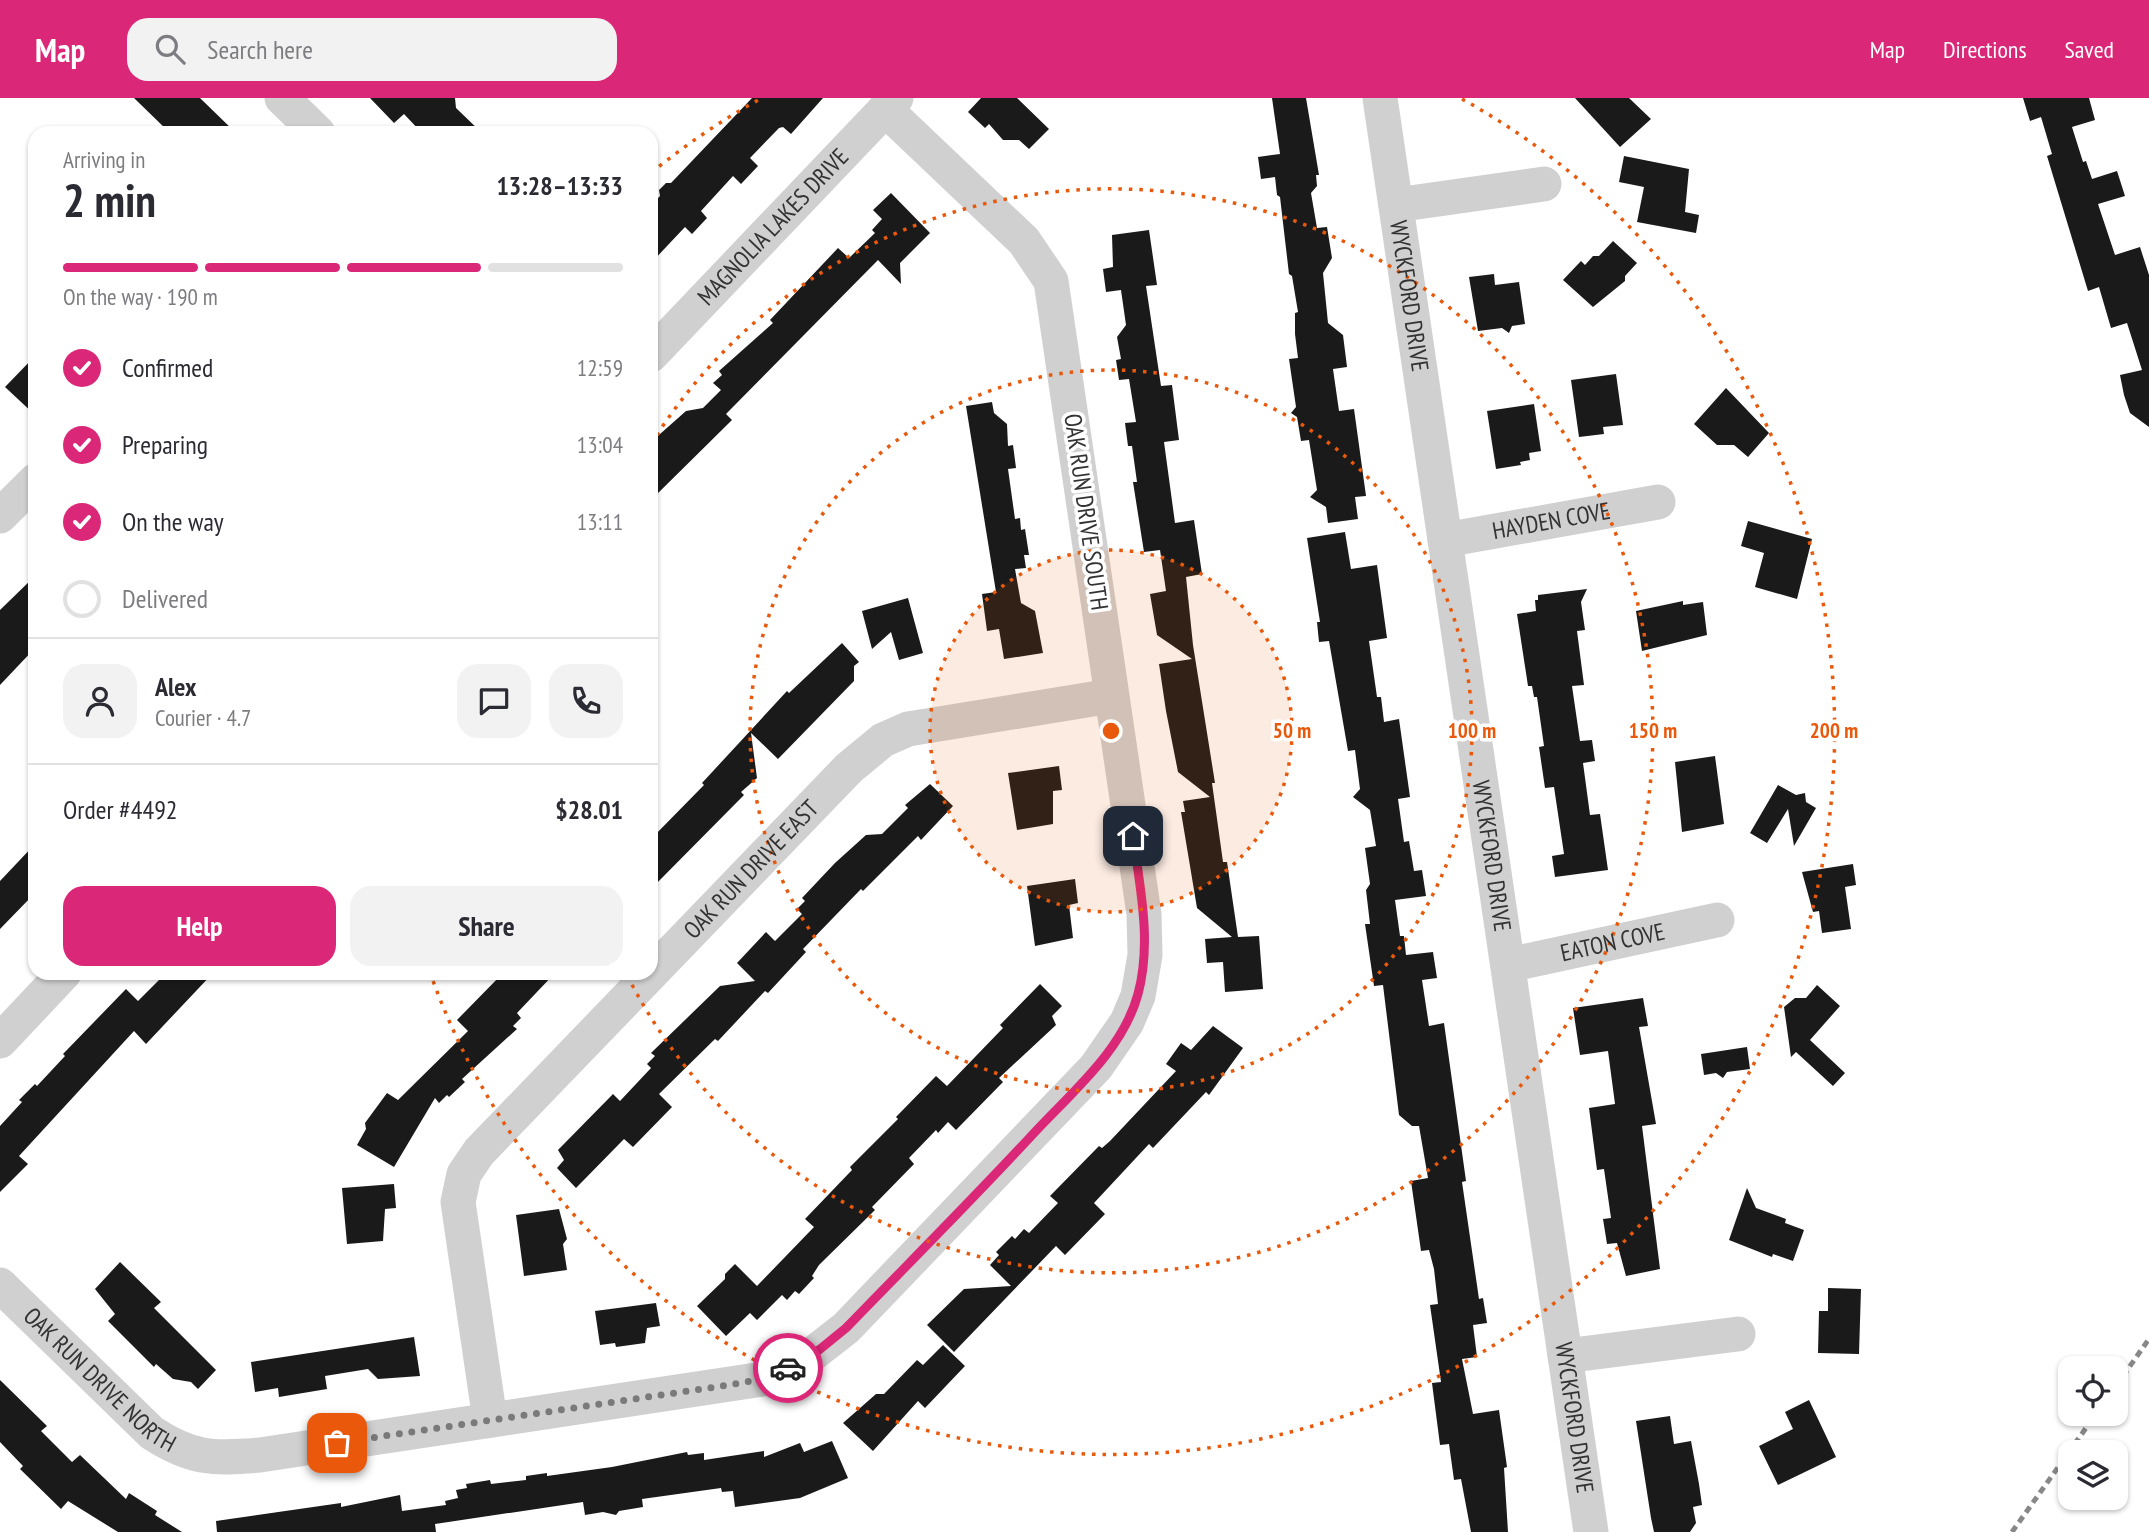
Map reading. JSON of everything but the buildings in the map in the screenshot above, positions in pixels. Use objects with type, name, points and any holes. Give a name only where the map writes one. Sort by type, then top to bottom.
[{"type":"street","points":[[282,98],[311,126]]},
{"type":"street","name":"WYCKFORD DRIVE","points":[[1380,98],[1591,1532]]},
{"type":"street","name":"MAGNOLIA LAKES DRIVE","points":[[658,348],[891,103]]},
{"type":"street","name":"OAK RUN DRIVE SOUTH","points":[[211,1459],[260,1455],[763,1379],[801,1363],[846,1328],[1096,1067],[1127,1022],[1141,981],[1145,955],[1144,914],[1051,281],[1024,241],[891,103]]},
{"type":"street","points":[[1396,205],[1544,184]]},
{"type":"street","points":[[0,516],[28,488]]},
{"type":"street","name":"HAYDEN COVE","points":[[1445,540],[1658,502]]},
{"type":"street","name":"OAK RUN DRIVE EAST","points":[[658,966],[849,768],[883,740],[908,729],[1111,696]]},
{"type":"street","name":"EATON COVE","points":[[1508,965],[1717,920]]},
{"type":"street","points":[[0,1041],[57,980]]},
{"type":"street","name":"OAK RUN DRIVE EAST","points":[[490,1420],[458,1202],[464,1174],[479,1152],[645,980]]},
{"type":"street","name":"OAK RUN DRIVE NORTH","points":[[0,1285],[152,1433],[173,1447],[211,1459]]},
{"type":"street","points":[[1565,1356],[1738,1334]]},
{"type":"railway","points":[[2128,1369],[2149,1339]]},
{"type":"railway","points":[[2012,1532],[2087,1426]]},
{"type":"way so far","points":[[337,1443],[722,1386],[763,1379],[788,1368]]},
{"type":"route","points":[[788,1368],[801,1363],[846,1328],[1010,1158],[1112,1047],[1138,996],[1145,955],[1144,914],[1133,836]]}]
